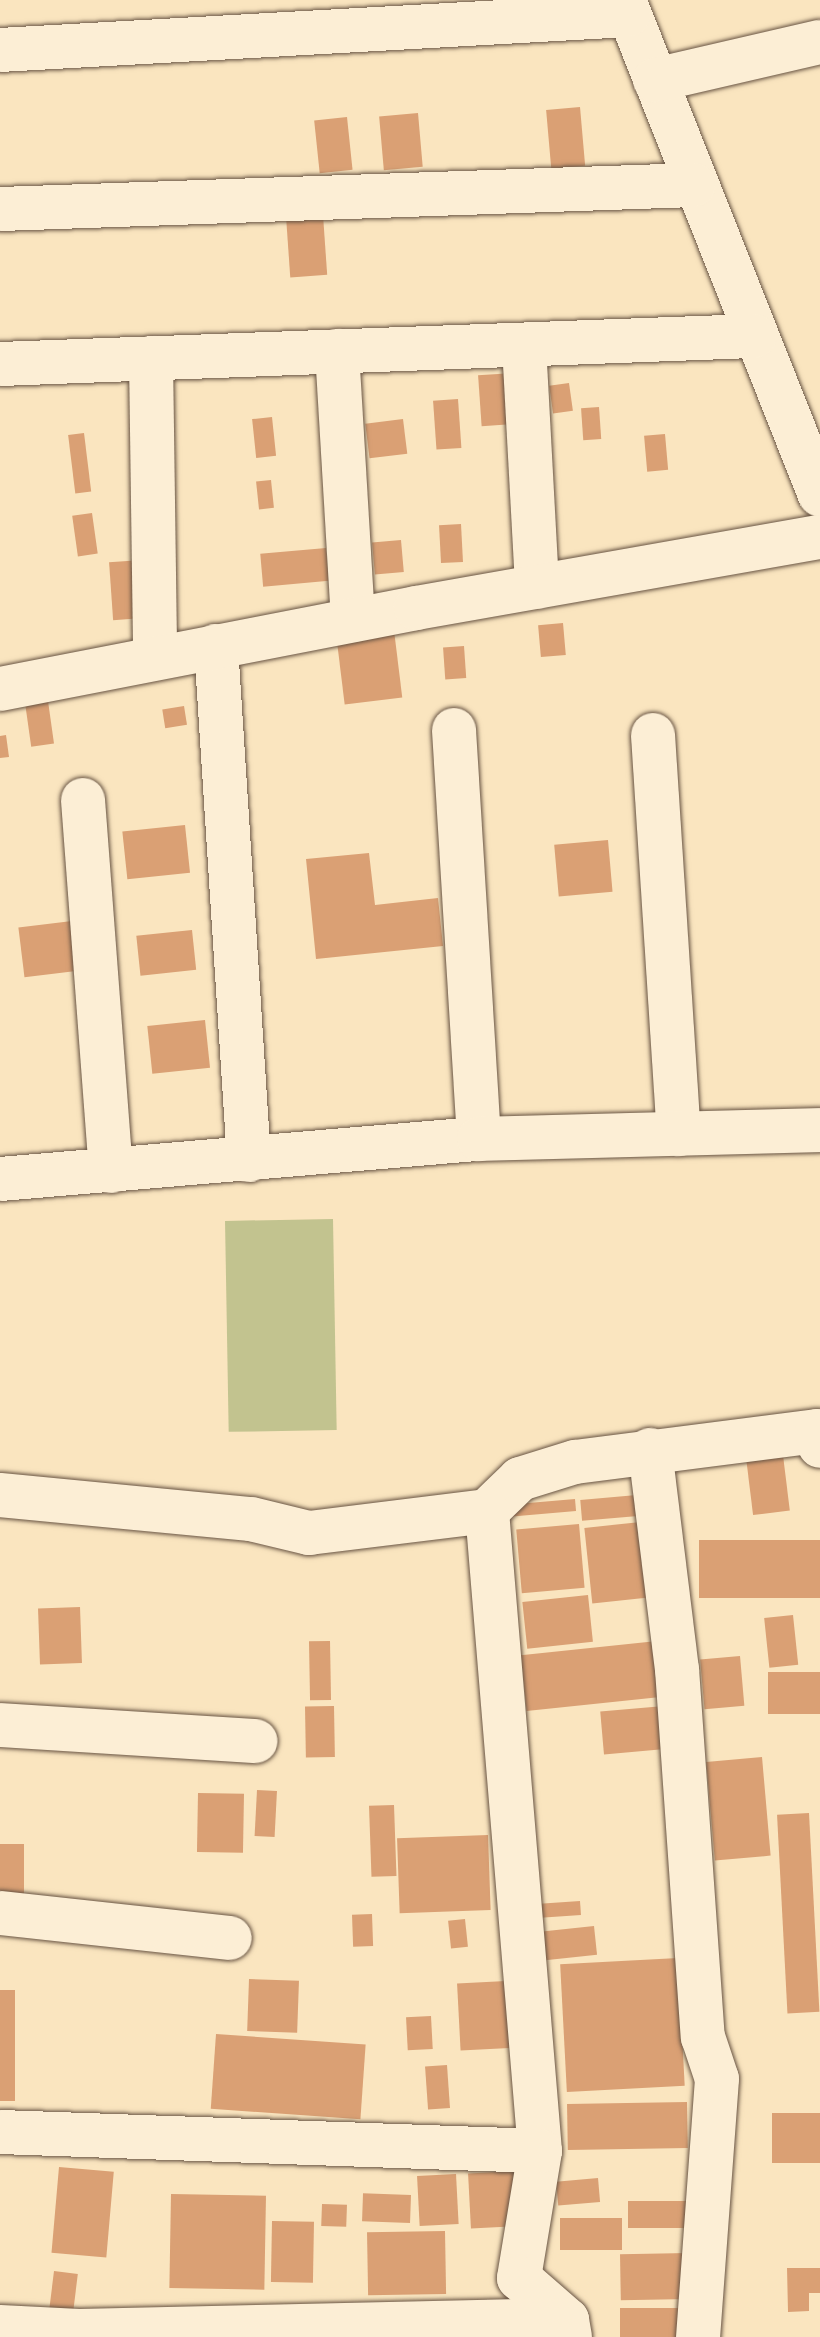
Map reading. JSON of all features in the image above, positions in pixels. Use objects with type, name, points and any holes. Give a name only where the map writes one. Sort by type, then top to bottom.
[{"type":"street","points":[[0,50],[626,8],[754,336],[820,495]]},
{"type":"street","points":[[655,80],[820,42]]},
{"type":"street","points":[[0,209],[694,185]]},
{"type":"street","points":[[0,364],[754,336]]},
{"type":"street","points":[[524,345],[537,587]]},
{"type":"street","points":[[337,351],[353,620]]},
{"type":"street","points":[[151,358],[155,658]]},
{"type":"street","points":[[0,689],[353,620],[820,537]]},
{"type":"street","points":[[216,646],[249,1160]]},
{"type":"street","points":[[454,730],[479,1139]]},
{"type":"street","points":[[653,735],[679,1134]]},
{"type":"street","points":[[83,800],[111,1171]]},
{"type":"street","points":[[0,1179],[479,1139],[820,1130]]},
{"type":"street","points":[[0,1495],[251,1519],[309,1533],[487,1511],[520,1479],[575,1462],[817,1431],[820,1446]]},
{"type":"street","points":[[650,1450],[677,1669],[703,2037],[717,2079],[698,2337]]},
{"type":"street","points":[[487,1511],[540,2151],[519,2278],[569,2328]]},
{"type":"street","points":[[0,1725],[256,1741]]},
{"type":"street","points":[[0,1913],[230,1938]]},
{"type":"street","points":[[0,2132],[540,2151]]},
{"type":"street","points":[[0,2327],[230,2332],[569,2328]]},
{"type":"green space","points":[[333,1219],[337,1430],[229,1432],[225,1221]]},
{"type":"building","points":[[580,107],[585,166],[551,169],[546,110]]},
{"type":"building","points":[[418,113],[423,167],[384,170],[379,116]]},
{"type":"building","points":[[347,117],[353,170],[320,173],[314,120]]},
{"type":"building","points":[[323,215],[327,275],[290,277],[286,218]]},
{"type":"building","points":[[512,373],[516,424],[482,426],[478,375]]},
{"type":"building","points":[[569,383],[573,411],[553,414],[549,386]]},
{"type":"building","points":[[458,399],[461,448],[436,450],[433,401]]},
{"type":"building","points":[[599,407],[601,439],[583,440],[581,408]]},
{"type":"building","points":[[272,417],[276,456],[256,458],[252,419]]},
{"type":"building","points":[[403,419],[407,454],[370,458],[365,424]]},
{"type":"building","points":[[84,433],[91,492],[75,494],[68,435]]},
{"type":"building","points":[[665,434],[668,470],[647,472],[644,436]]},
{"type":"building","points":[[271,480],[274,508],[259,509],[256,482]]},
{"type":"building","points":[[92,513],[98,554],[78,556],[72,516]]},
{"type":"building","points":[[461,524],[463,562],[441,563],[439,525]]},
{"type":"building","points":[[401,540],[404,572],[375,574],[372,543]]},
{"type":"building","points":[[326,548],[329,581],[263,587],[260,554]]},
{"type":"building","points":[[142,560],[146,618],[113,620],[109,562]]},
{"type":"building","points":[[393,622],[402,697],[345,705],[335,629]]},
{"type":"building","points":[[563,623],[566,655],[541,657],[538,625]]},
{"type":"building","points":[[464,646],[466,678],[445,679],[443,647]]},
{"type":"building","points":[[48,701],[54,744],[31,747],[25,704]]},
{"type":"building","points":[[184,706],[187,725],[165,728],[162,709]]},
{"type":"building","points":[[6,735],[9,757],[0,758],[0,736]]},
{"type":"building","points":[[185,825],[190,873],[127,879],[122,832]]},
{"type":"building","points":[[608,840],[613,892],[559,897],[554,845]]},
{"type":"building","points":[[369,853],[375,905],[438,898],[443,946],[316,959],[306,859]]},
{"type":"building","points":[[72,921],[78,971],[24,977],[18,928]]},
{"type":"building","points":[[192,930],[196,970],[140,976],[136,936]]},
{"type":"building","points":[[205,1020],[210,1068],[152,1074],[147,1026]]},
{"type":"building","points":[[782,1447],[790,1511],[753,1515],[745,1452]]},
{"type":"building","points":[[648,1494],[650,1515],[582,1521],[580,1500]]},
{"type":"building","points":[[575,1499],[576,1511],[512,1517],[511,1505]]},
{"type":"building","points":[[650,1521],[658,1597],[592,1603],[584,1528]]},
{"type":"building","points":[[579,1524],[585,1588],[522,1593],[516,1529]]},
{"type":"building","points":[[699,1540],[820,1540],[820,1598],[699,1598]]},
{"type":"building","points":[[588,1595],[593,1642],[527,1649],[522,1602]]},
{"type":"building","points":[[80,1607],[82,1663],[40,1664],[38,1608]]},
{"type":"building","points":[[793,1615],[798,1665],[769,1668],[764,1618]]},
{"type":"building","points":[[309,1641],[330,1641],[331,1700],[310,1700]]},
{"type":"building","points":[[657,1641],[663,1697],[527,1711],[521,1655]]},
{"type":"building","points":[[740,1656],[744,1706],[705,1709],[700,1659]]},
{"type":"building","points":[[768,1672],[820,1672],[820,1714],[768,1714]]},
{"type":"building","points":[[334,1706],[335,1757],[306,1757],[305,1707]]},
{"type":"building","points":[[664,1706],[668,1749],[604,1754],[600,1712]]},
{"type":"building","points":[[762,1757],[771,1856],[715,1861],[706,1762]]},
{"type":"building","points":[[257,1790],[277,1791],[275,1837],[255,1836]]},
{"type":"building","points":[[198,1793],[244,1794],[243,1853],[197,1852]]},
{"type":"building","points":[[394,1805],[396,1876],[371,1877],[369,1806]]},
{"type":"building","points":[[809,1813],[819,2012],[787,2013],[777,1815]]},
{"type":"building","points":[[488,1835],[491,1910],[400,1913],[397,1838]]},
{"type":"building","points":[[0,1844],[24,1844],[24,1899],[0,1899]]},
{"type":"building","points":[[580,1901],[581,1915],[537,1918],[536,1904]]},
{"type":"building","points":[[372,1914],[373,1946],[353,1947],[352,1915]]},
{"type":"building","points":[[465,1919],[468,1947],[451,1949],[448,1921]]},
{"type":"building","points":[[594,1926],[597,1955],[545,1960],[542,1931]]},
{"type":"building","points":[[678,1958],[685,2086],[567,2092],[560,1964]]},
{"type":"building","points":[[249,1979],[299,1981],[297,2033],[247,2031]]},
{"type":"building","points":[[506,1981],[510,2048],[461,2050],[457,1984]]},
{"type":"building","points":[[0,1990],[15,1990],[15,2101],[0,2101]]},
{"type":"building","points":[[431,2016],[433,2049],[408,2050],[406,2017]]},
{"type":"building","points":[[216,2034],[366,2044],[360,2119],[211,2109]]},
{"type":"building","points":[[447,2065],[450,2108],[428,2109],[425,2067]]},
{"type":"building","points":[[687,2102],[688,2148],[568,2150],[567,2104]]},
{"type":"building","points":[[772,2113],[820,2113],[820,2163],[772,2163]]},
{"type":"building","points":[[59,2167],[114,2172],[106,2257],[52,2253]]},
{"type":"building","points":[[517,2171],[520,2226],[471,2228],[468,2174]]},
{"type":"building","points":[[456,2174],[459,2224],[420,2226],[417,2176]]},
{"type":"building","points":[[598,2178],[600,2202],[558,2206],[556,2182]]},
{"type":"building","points":[[363,2193],[411,2195],[410,2223],[362,2221]]},
{"type":"building","points":[[171,2194],[266,2196],[264,2290],[169,2288]]},
{"type":"building","points":[[628,2201],[695,2201],[695,2228],[628,2228]]},
{"type":"building","points":[[322,2204],[347,2205],[346,2227],[321,2226]]},
{"type":"building","points":[[560,2218],[622,2218],[622,2250],[560,2250]]},
{"type":"building","points":[[272,2221],[314,2222],[313,2283],[271,2282]]},
{"type":"building","points":[[445,2231],[446,2294],[368,2295],[367,2232]]},
{"type":"building","points":[[688,2253],[689,2299],[621,2300],[620,2254]]},
{"type":"building","points":[[787,2268],[820,2268],[820,2293],[809,2293],[809,2311],[788,2312]]},
{"type":"building","points":[[54,2271],[78,2274],[72,2319],[49,2316]]},
{"type":"building","points":[[620,2308],[682,2308],[682,2337],[620,2337]]}]
